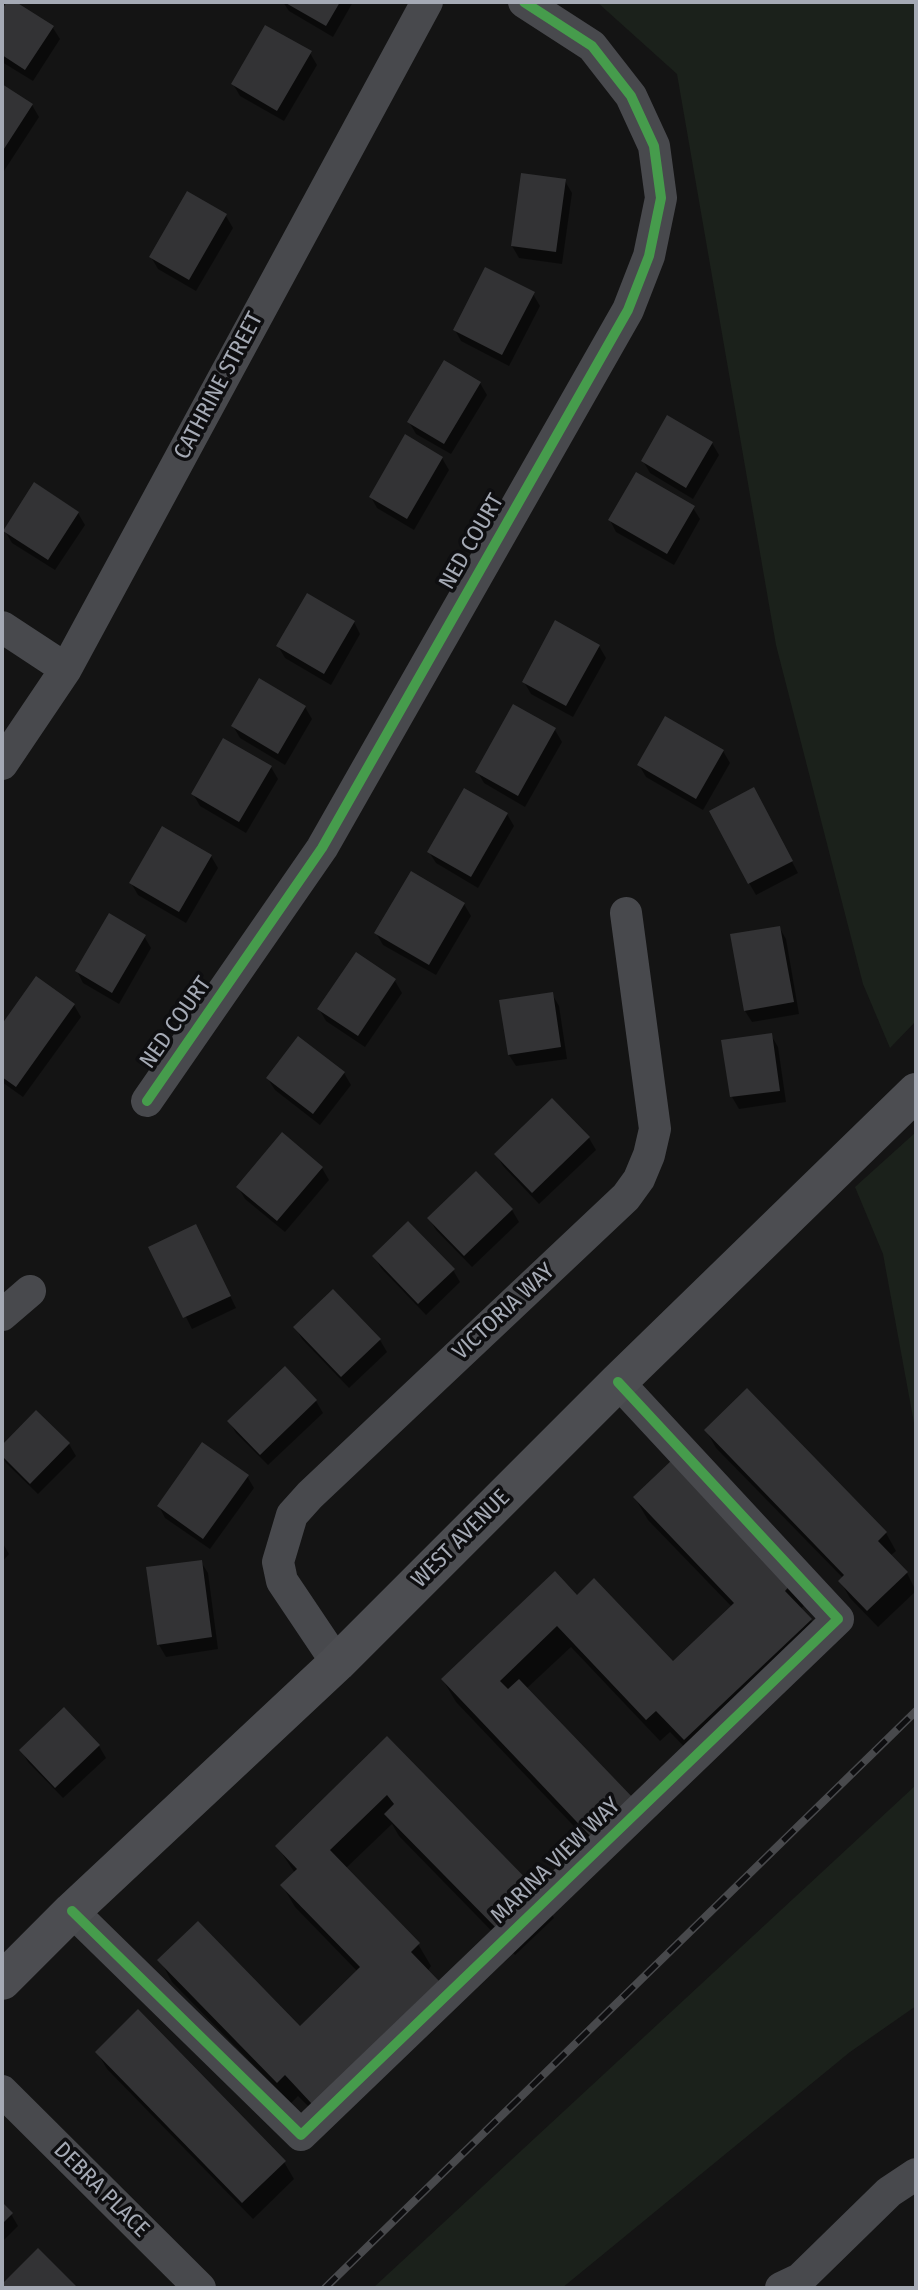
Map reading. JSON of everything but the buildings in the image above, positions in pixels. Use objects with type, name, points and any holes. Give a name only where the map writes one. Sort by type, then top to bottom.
[{"type":"street","name":"CATHRINE STREET","points":[[2,764],[66,669],[427,2]]},
{"type":"street","name":"NED COURT","points":[[147,1101],[323,848],[628,310],[649,256],[662,198],[654,146],[631,96],[592,46],[524,2]]},
{"type":"street","points":[[2,627],[66,669]]},
{"type":"street","name":"VICTORIA WAY","points":[[337,1662],[282,1581],[278,1562],[292,1515],[626,1197],[639,1179],[649,1154],[655,1129],[626,913]]},
{"type":"street","name":"WEST AVENUE","points":[[2,1982],[72,1911],[337,1662],[618,1382],[916,1092]]},
{"type":"street","points":[[2,1315],[30,1291]]},
{"type":"street","name":"MARINA VIEW WAY","points":[[72,1911],[301,2136],[838,1619],[618,1382]]},
{"type":"street","name":"DEBRA PLACE","points":[[2,2091],[200,2288]]},
{"type":"street","points":[[781,2288],[800,2279],[889,2192],[916,2174]]},
{"type":"shaded area","points":[[597,2],[916,2],[916,1021],[890,1048],[863,984],[776,645],[677,74]]},
{"type":"shaded area","points":[[916,1132],[916,1434],[883,1254],[855,1187]]},
{"type":"shaded area","points":[[916,1785],[916,2006],[850,2052],[562,2288],[373,2288]]},
{"type":"railway","points":[[325,2288],[916,1711]]},
{"type":"cycle path","points":[[147,1101],[322,848],[628,310],[649,256],[661,198],[654,146],[631,96],[592,46],[524,2]]},
{"type":"cycle path","points":[[72,1911],[301,2135],[838,1619],[618,1382]]}]
